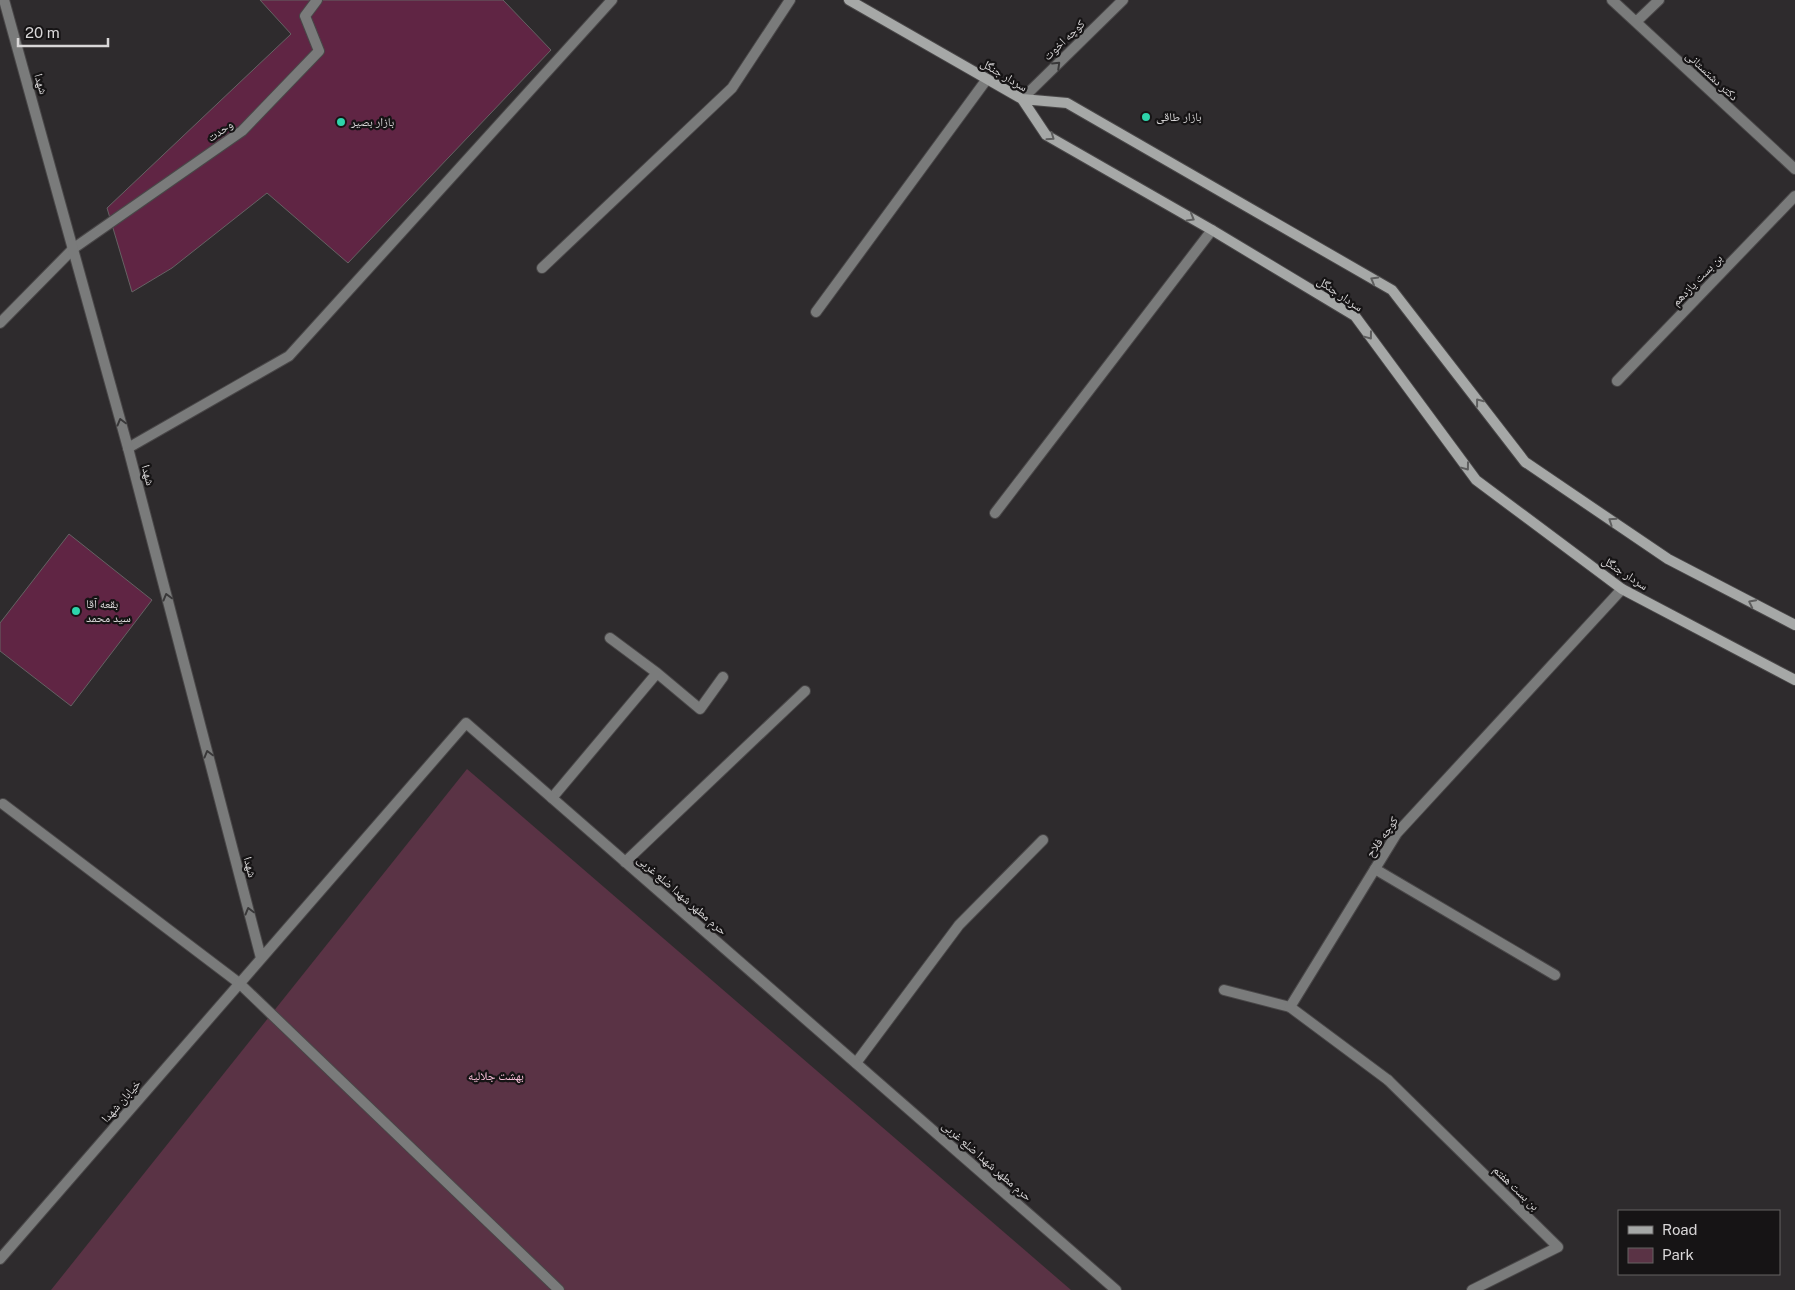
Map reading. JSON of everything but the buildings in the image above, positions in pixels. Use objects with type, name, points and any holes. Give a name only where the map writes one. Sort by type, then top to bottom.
[{"type":"main road","name":"سردار جنگل","points":[[849,0],[1022,99],[1046,135],[1212,230],[1355,316],[1476,480],[1622,589],[1795,680]]},
{"type":"main road","points":[[1022,99],[1067,103],[1392,290],[1525,462],[1668,560],[1795,625]]},
{"type":"street","name":"شهدا","points":[[4,0],[128,448],[261,958]]},
{"type":"street","name":"وحدت","points":[[74,248],[242,131],[255,118],[319,52],[305,16],[317,0]]},
{"type":"street","points":[[128,448],[289,356],[612,0]]},
{"type":"street","points":[[542,268],[732,88],[790,0]]},
{"type":"street","name":"کوچه اخوت","points":[[1022,99],[1123,0]]},
{"type":"street","name":"دکتر دشتستانی","points":[[1612,0],[1795,169]]},
{"type":"street","points":[[1636,22],[1658,0]]},
{"type":"street","points":[[816,312],[988,79]]},
{"type":"street","name":"بن بست یازدهم","points":[[1617,381],[1795,196]]},
{"type":"street","points":[[995,513],[1212,230]]},
{"type":"street","points":[[0,323],[74,248]]},
{"type":"street","name":"کوچه فلاح","points":[[1290,1007],[1397,833],[1622,589]]},
{"type":"street","points":[[610,638],[657,673],[700,709],[723,677]]},
{"type":"street","points":[[552,798],[657,673]]},
{"type":"street","points":[[625,862],[805,691]]},
{"type":"street","name":"حرم مطهر شهدا ضلع غربی","points":[[261,958],[466,723],[1116,1290]]},
{"type":"street","points":[[1,804],[239,983],[559,1290]]},
{"type":"street","points":[[856,1063],[959,925],[1043,840]]},
{"type":"street","points":[[1375,869],[1556,975]]},
{"type":"street","name":"خیابان شهدا","points":[[0,1259],[261,958]]},
{"type":"street","points":[[1224,990],[1290,1007]]},
{"type":"street","name":"بن بست هفتم","points":[[1290,1007],[1388,1080],[1558,1247],[1472,1290]]},
{"type":"green space","name":"بهشت جلالیه","points":[[467,769],[1071,1290],[51,1290]]},
{"type":"place","name":"بازار طاقی","points":[[1146,117]]},
{"type":"place","name":"بازار بصیر","points":[[341,122]]},
{"type":"place","name":"بقعه آقا سید محمد","points":[[76,611]]}]
